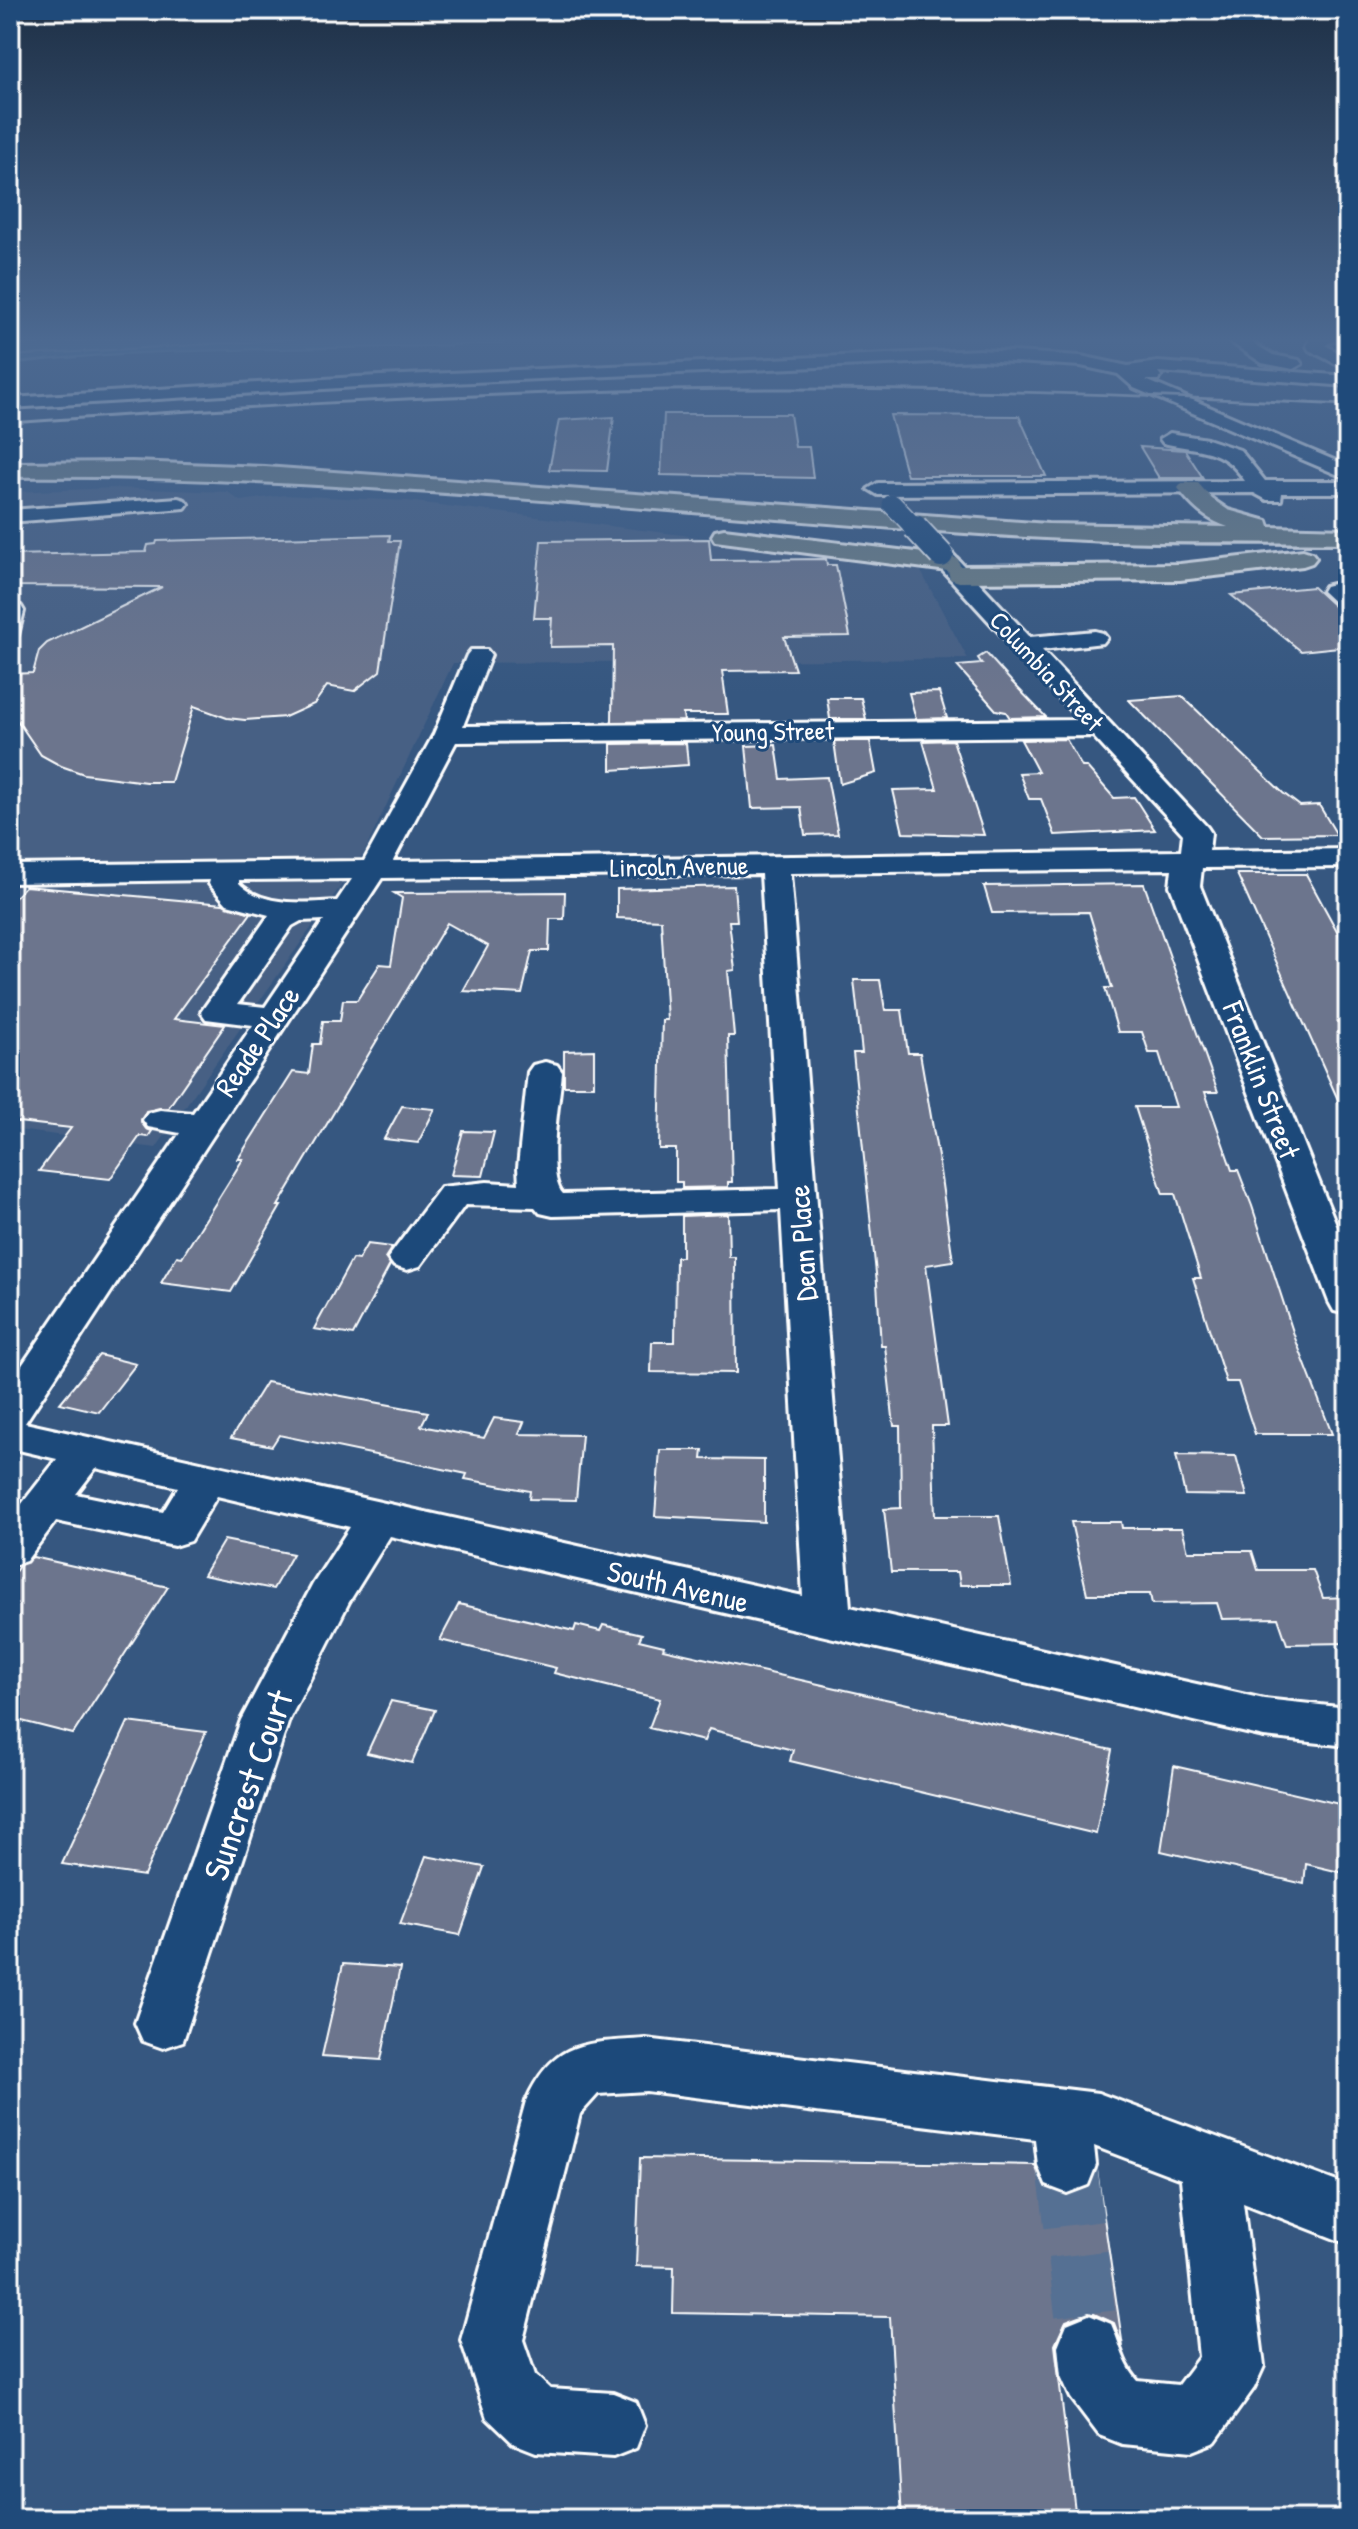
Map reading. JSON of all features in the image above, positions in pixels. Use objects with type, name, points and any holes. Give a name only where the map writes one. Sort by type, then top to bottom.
[{"type":"highway","points":[[10,470],[188,470],[1024,530],[1157,535],[1348,535]]},
{"type":"highway","points":[[10,482],[161,482],[348,491],[1008,540],[1156,546],[1348,547]]},
{"type":"highway","points":[[429,485],[599,491],[802,490]]},
{"type":"highway","points":[[1190,488],[1205,507],[1238,523],[1348,535]]},
{"type":"highway","points":[[848,490],[885,497]]},
{"type":"highway","points":[[348,491],[649,526]]},
{"type":"highway","points":[[695,532],[949,564],[1198,571],[1348,554]]},
{"type":"street","points":[[1236,457],[1259,488],[1271,495],[1348,500]]},
{"type":"street","points":[[1313,457],[1348,473]]},
{"type":"street","points":[[885,497],[962,489],[1348,487]]},
{"type":"street","points":[[962,489],[965,499],[972,503],[1092,509]]},
{"type":"street","name":"Columbia Street","points":[[885,497],[1197,833],[1194,860]]},
{"type":"street","points":[[10,516],[178,504]]},
{"type":"street","points":[[1348,588],[1333,591],[1348,603]]},
{"type":"street","points":[[10,610],[13,611],[10,630]]},
{"type":"street","points":[[1023,645],[1095,638]]},
{"type":"street","name":"Reade Place","points":[[10,1414],[388,847],[447,734],[479,655]]},
{"type":"street","name":"Young Street","points":[[447,734],[1100,728]]},
{"type":"street","name":"Lincoln Avenue","points":[[10,874],[1348,858]]},
{"type":"street","name":"Franklin Street","points":[[1194,860],[1186,869],[1185,886],[1348,1302]]},
{"type":"street","name":"Dean Place","points":[[775,865],[828,1621]]},
{"type":"street","points":[[226,873],[224,884],[237,898],[295,913],[345,909]]},
{"type":"street","points":[[273,1017],[213,1018],[281,920],[295,913]]},
{"type":"street","points":[[545,1072],[536,1167],[538,1189],[553,1205],[799,1199]]},
{"type":"street","points":[[160,1120],[202,1125]]},
{"type":"street","points":[[407,1258],[454,1195],[487,1193],[546,1197]]},
{"type":"street","name":"South Avenue","points":[[10,1434],[1264,1718],[1348,1727]]},
{"type":"street","points":[[10,1550],[86,1451]]},
{"type":"street","points":[[46,1503],[174,1530],[206,1478]]},
{"type":"street","name":"Suncrest Court","points":[[163,2023],[265,1720],[329,1596],[379,1517]]},
{"type":"street","points":[[613,2425],[536,2420],[510,2395],[492,2340],[555,2101],[584,2069],[646,2065],[1064,2140],[1098,2120],[1348,2215]]},
{"type":"street","points":[[1089,2346],[1093,2376],[1122,2412],[1192,2419],[1232,2366],[1209,2162]]},
{"type":"shaded area","points":[[115,488],[228,492],[240,501],[285,495],[407,501],[917,564],[968,659],[453,663],[364,853],[156,1148],[10,1129],[10,492]]},
{"type":"building","points":[[552,457],[609,457],[607,471],[549,470]]},
{"type":"building","points":[[662,457],[810,457],[813,478],[661,475]]},
{"type":"building","points":[[902,457],[1037,457],[1046,476],[907,476]]},
{"type":"building","points":[[1146,457],[1190,457],[1203,478],[1159,478]]},
{"type":"building","points":[[390,535],[389,541],[400,541],[380,671],[354,691],[327,686],[314,704],[285,717],[227,718],[194,706],[171,782],[84,774],[61,766],[41,755],[17,720],[10,720],[10,674],[33,673],[39,651],[47,643],[162,587],[10,586],[10,555],[146,552],[148,545],[157,541]]},
{"type":"building","points":[[709,539],[711,560],[826,559],[827,565],[836,565],[850,636],[784,637],[795,670],[722,671],[728,714],[683,714],[684,721],[612,722],[613,646],[550,647],[552,618],[534,618],[541,541]]},
{"type":"building","points":[[1313,587],[1338,610],[1348,614],[1348,646],[1301,651],[1231,595]]},
{"type":"building","points":[[986,653],[1046,717],[1010,718],[1006,712],[996,710],[957,666],[982,664],[978,658]]},
{"type":"building","points":[[939,692],[947,718],[916,719],[909,693]]},
{"type":"building","points":[[1182,696],[1283,793],[1300,806],[1319,805],[1337,835],[1263,836],[1129,700]]},
{"type":"building","points":[[827,698],[861,698],[866,719],[830,719]]},
{"type":"building","points":[[1066,739],[1082,767],[1087,767],[1114,798],[1134,797],[1155,830],[1055,835],[1041,799],[1029,799],[1019,773],[1038,772],[1021,740]]},
{"type":"building","points":[[953,740],[984,835],[903,833],[893,790],[937,789],[923,741]]},
{"type":"building","points":[[834,741],[870,741],[876,773],[840,784]]},
{"type":"building","points":[[686,743],[688,765],[611,770],[611,744]]},
{"type":"building","points":[[776,745],[781,779],[827,777],[838,834],[805,835],[801,807],[752,808],[746,746]]},
{"type":"building","points":[[1237,874],[1306,874],[1348,951],[1348,1122]]},
{"type":"building","points":[[1144,884],[1218,1092],[1205,1092],[1232,1170],[1238,1170],[1252,1206],[1295,1338],[1332,1434],[1255,1434],[1238,1382],[1226,1382],[1193,1278],[1201,1278],[1175,1194],[1163,1194],[1135,1107],[1176,1107],[1159,1053],[1149,1053],[1142,1032],[1118,1032],[1105,988],[1112,988],[1089,912],[992,913],[984,886]]},
{"type":"building","points":[[25,886],[223,904],[251,913],[174,1019],[225,1025],[168,1108],[146,1111],[141,1122],[152,1131],[148,1137],[140,1136],[110,1179],[39,1171],[71,1128],[10,1121],[10,903]]},
{"type":"building","points":[[734,886],[737,921],[729,921],[735,970],[728,971],[734,1036],[728,1036],[732,1182],[728,1182],[728,1187],[682,1188],[682,1182],[676,1182],[676,1149],[659,1149],[662,1020],[667,1020],[661,920],[617,918],[617,889]]},
{"type":"building","points":[[565,892],[564,919],[550,919],[549,951],[532,951],[522,994],[463,991],[488,946],[447,923],[278,1206],[281,1206],[231,1292],[161,1283],[177,1256],[182,1257],[243,1159],[238,1159],[293,1072],[309,1074],[313,1044],[320,1044],[323,1021],[340,1021],[343,1000],[357,1000],[380,964],[391,965],[402,898],[394,893]]},
{"type":"building","points":[[854,980],[880,980],[885,1010],[902,1010],[908,1053],[920,1053],[938,1157],[953,1261],[926,1265],[948,1426],[932,1426],[935,1516],[999,1516],[1011,1585],[960,1585],[958,1572],[891,1572],[884,1509],[901,1508],[900,1426],[894,1426],[885,1346],[881,1346],[853,1053],[862,1053]]},
{"type":"building","points":[[594,1050],[594,1086],[564,1086],[564,1051]]},
{"type":"building","points":[[402,1106],[435,1109],[418,1143],[384,1139]]},
{"type":"building","points":[[463,1131],[494,1132],[483,1176],[451,1175]]},
{"type":"building","points":[[728,1214],[729,1257],[735,1257],[736,1373],[651,1372],[652,1342],[675,1342],[676,1257],[682,1257],[682,1216]]},
{"type":"building","points":[[367,1244],[392,1247],[385,1258],[390,1265],[353,1335],[314,1329],[352,1259],[358,1260]]},
{"type":"building","points":[[99,1355],[136,1364],[99,1412],[60,1403]]},
{"type":"building","points":[[266,1382],[428,1412],[421,1426],[484,1438],[494,1418],[524,1422],[519,1434],[582,1435],[576,1500],[529,1499],[530,1491],[465,1479],[467,1474],[279,1435],[272,1446],[231,1438]]},
{"type":"building","points":[[660,1450],[703,1450],[702,1459],[764,1460],[764,1522],[655,1516]]},
{"type":"building","points":[[1176,1455],[1236,1456],[1247,1496],[1185,1495]]},
{"type":"building","points":[[1071,1522],[1121,1522],[1122,1528],[1182,1528],[1188,1551],[1252,1551],[1258,1570],[1313,1570],[1323,1598],[1348,1597],[1348,1643],[1287,1644],[1278,1618],[1222,1619],[1217,1603],[1152,1604],[1150,1594],[1087,1594]]},
{"type":"building","points":[[224,1540],[293,1554],[273,1589],[203,1575]]},
{"type":"building","points":[[33,1557],[168,1587],[73,1734],[10,1718],[10,1579],[19,1566]]},
{"type":"building","points":[[459,1604],[574,1631],[576,1625],[600,1631],[603,1625],[642,1634],[639,1640],[664,1646],[663,1649],[1112,1750],[1096,1834],[790,1761],[793,1750],[709,1729],[704,1741],[649,1728],[660,1699],[554,1673],[556,1668],[440,1640]]},
{"type":"building","points":[[391,1701],[435,1710],[412,1763],[367,1753]]},
{"type":"building","points":[[128,1722],[206,1732],[144,1876],[62,1864]]},
{"type":"building","points":[[1174,1766],[1348,1806],[1348,1874],[1306,1864],[1304,1884],[1161,1851]]},
{"type":"building","points":[[426,1856],[484,1867],[460,1935],[400,1924]]},
{"type":"building","points":[[343,1964],[400,1968],[381,2060],[322,2056]]},
{"type":"building","points":[[640,2158],[1035,2165],[1043,2186],[1066,2196],[1089,2188],[1097,2170],[1123,2347],[1114,2323],[1090,2312],[1066,2321],[1055,2345],[1076,2519],[902,2519],[890,2317],[673,2313],[674,2267],[636,2266]]},
{"type":"tunnel","points":[[1067,2165],[1089,2346]]}]
